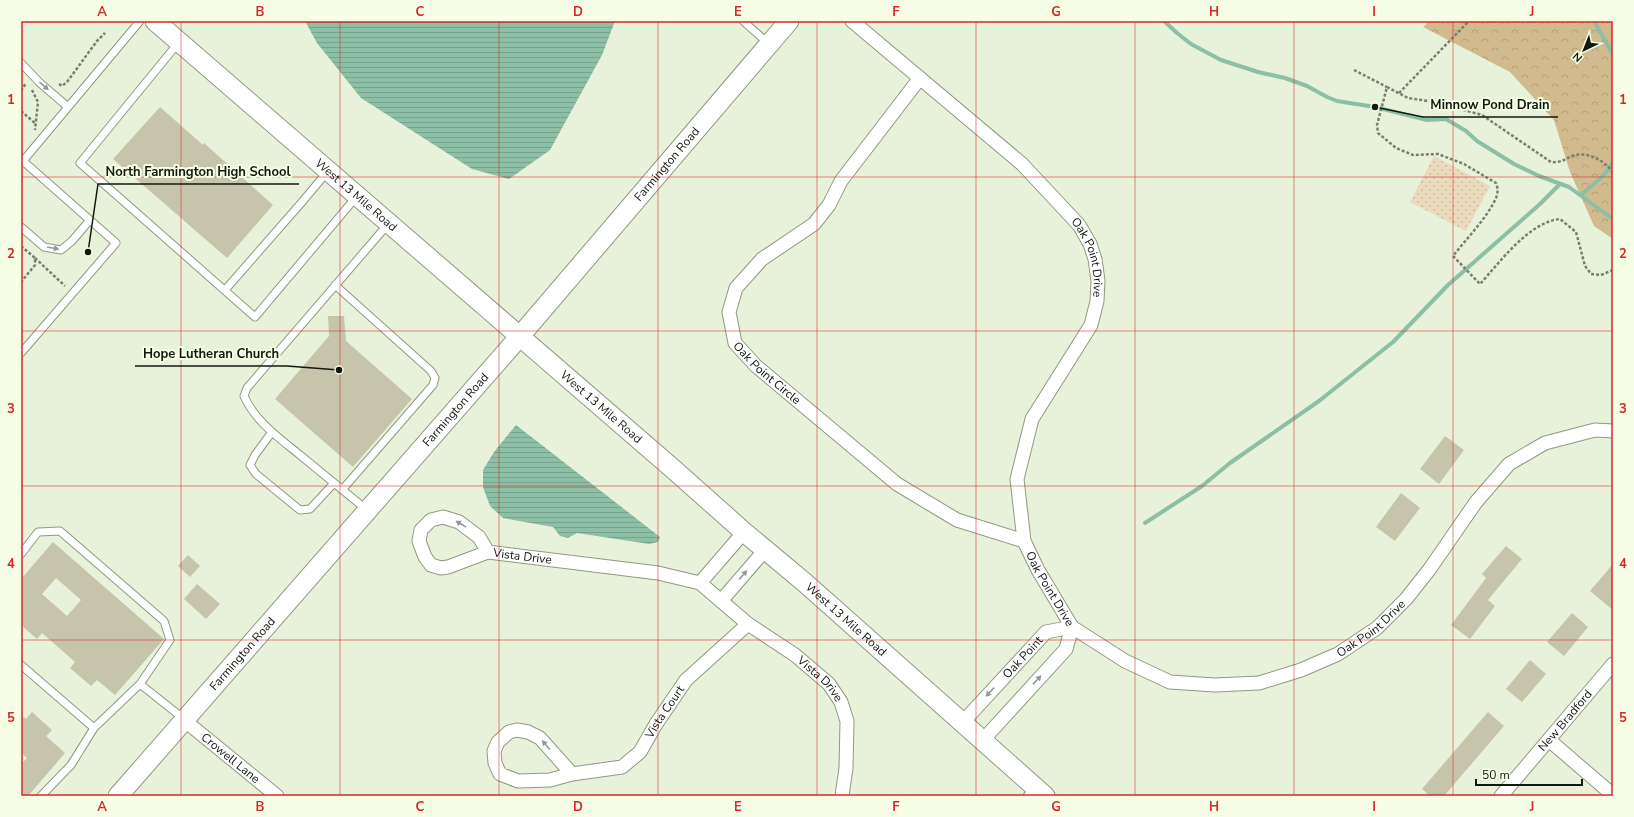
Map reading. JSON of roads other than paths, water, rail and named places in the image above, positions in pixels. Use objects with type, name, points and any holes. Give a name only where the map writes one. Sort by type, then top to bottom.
[{"type":"street","name":"West 13 Mile Road","points":[[155,21],[520,336],[744,532],[810,587],[983,740],[1036,793]]},
{"type":"street","name":"Farmington Road","points":[[118,796],[520,336],[789,21]]},
{"type":"street","name":"Oak Point Drive","points":[[852,21],[1022,164],[1079,225],[1090,244],[1095,260],[1098,281],[1097,301],[1092,325],[1032,419],[1017,479],[1024,542],[1038,570],[1072,627],[1124,662],[1170,682],[1216,686],[1259,683],[1301,670],[1338,654],[1377,628],[1406,599],[1429,570],[1476,502],[1509,464],[1545,442],[1595,430],[1613,431]]},
{"type":"street","name":"Oak Point Circle","points":[[920,78],[841,181],[828,205],[814,224],[762,259],[736,288],[729,312],[735,343],[756,366],[897,484],[958,520],[1024,542]]},
{"type":"street","name":"Vista Drive","points":[[488,552],[479,537],[459,522],[443,517],[431,520],[421,530],[419,541],[425,557],[431,565],[441,568],[448,567],[488,552],[658,573],[700,583],[748,624],[795,655],[829,684],[841,702],[847,721],[846,768],[842,796]]},
{"type":"street","points":[[700,583],[744,532]]},
{"type":"street","points":[[721,601],[765,550]]},
{"type":"street","name":"Vista Court","points":[[572,774],[540,738],[528,732],[517,730],[510,732],[498,742],[494,752],[494,763],[500,774],[518,781],[550,780],[572,774],[622,767],[640,752],[656,724],[686,680],[748,624]]},
{"type":"street","points":[[983,740],[1066,649],[1072,627]]},
{"type":"street","name":"Oak Point","points":[[963,722],[1046,632],[1072,627]]},
{"type":"street","name":"New Bradford","points":[[1501,796],[1613,664]]},
{"type":"street","name":"Crowell Lane","points":[[184,720],[277,796]]},
{"type":"street","points":[[1549,740],[1613,795]]},
{"type":"lane","points":[[21,353],[116,243],[22,163],[140,21]]},
{"type":"lane","points":[[743,21],[769,44]]},
{"type":"lane","points":[[179,42],[80,163],[255,317],[357,196]]},
{"type":"lane","points":[[21,63],[40,83],[68,107]]},
{"type":"lane","points":[[225,290],[328,171]]},
{"type":"lane","points":[[21,227],[44,247],[61,250],[72,241],[89,221]]},
{"type":"lane","points":[[367,510],[272,432],[256,416],[248,405],[244,396],[247,388],[389,223]]},
{"type":"lane","points":[[335,285],[431,371],[435,378],[433,385],[342,490]]},
{"type":"lane","points":[[272,432],[255,455],[250,465],[256,474],[300,510],[310,509],[334,483]]},
{"type":"lane","points":[[21,554],[38,532],[60,531],[164,621],[170,640],[140,684],[94,728],[71,765],[41,796]]},
{"type":"lane","points":[[21,665],[94,728]]},
{"type":"lane","points":[[140,684],[184,720]]},
{"type":"waterway","points":[[1164,21],[1191,44],[1221,60],[1258,72],[1285,78],[1307,86],[1337,101],[1375,107],[1427,120],[1446,119],[1466,131],[1477,141],[1514,164],[1539,176],[1569,187],[1613,219]]},
{"type":"waterway","points":[[1594,21],[1613,55]]},
{"type":"waterway","points":[[1581,195],[1603,176],[1613,163]]},
{"type":"waterway","points":[[1145,523],[1202,486],[1230,463],[1319,401],[1393,342],[1448,285],[1540,204],[1560,184]]},
{"type":"place","name":"Minnow Pond Drain","points":[[1375,107]]},
{"type":"place","name":"North Farmington High School","points":[[88,252]]},
{"type":"place","name":"Hope Lutheran Church","points":[[339,370]]}]
